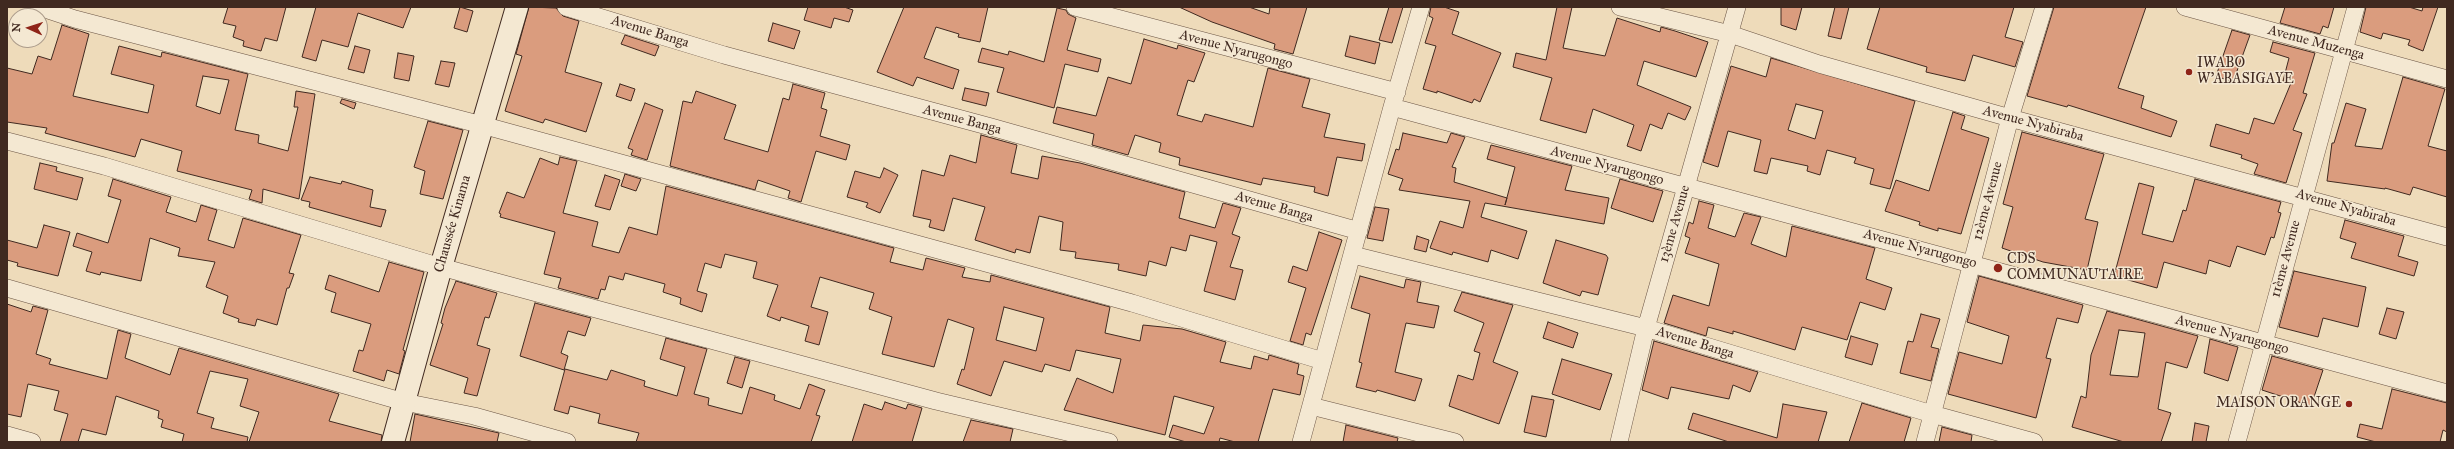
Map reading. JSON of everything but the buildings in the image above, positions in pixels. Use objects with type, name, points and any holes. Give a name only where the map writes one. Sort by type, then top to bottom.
[{"type":"street","points":[[39,7],[90,24],[482,125],[1132,303],[1323,360]]},
{"type":"street","name":"Chaussée Kinama","points":[[393,442],[441,267],[517,7]]},
{"type":"street","name":"Avenue Banga","points":[[566,7],[724,55],[990,127],[1359,231]]},
{"type":"street","name":"Avenue Nyarugongo","points":[[1075,7],[1398,92]]},
{"type":"street","points":[[1301,442],[1421,7]]},
{"type":"street","name":"Avenue Nyabiraba","points":[[1620,7],[1730,34],[1819,64],[2010,118],[2303,196],[2447,237]]},
{"type":"street","name":"13ème Avenue","points":[[1619,442],[1646,328],[1737,7]]},
{"type":"street","name":"12ème Avenue","points":[[1924,442],[2010,118],[2044,7]]},
{"type":"street","name":"Avenue Muzenga","points":[[2186,7],[2447,79]]},
{"type":"street","name":"11ème Avenue","points":[[2237,442],[2303,196],[2356,7]]},
{"type":"street","name":"Avenue Nyarugongo","points":[[1392,108],[1972,263],[2264,344],[2447,392]]},
{"type":"street","points":[[7,141],[104,166],[441,267],[936,401],[1109,442]]},
{"type":"street","name":"Avenue Banga","points":[[1353,255],[1646,328],[1932,414],[2034,442]]},
{"type":"street","points":[[7,288],[404,402],[474,416],[568,442]]},
{"type":"street","points":[[1311,406],[1455,442]]},
{"type":"street","points":[[7,435],[32,442]]},
{"type":"place","name":"IWABO W'ABASIGAYE","points":[[2189,72]]},
{"type":"place","name":"CDS COMMUNAUTAIRE","points":[[1998,268]]},
{"type":"place","name":"MAISON ORANGE","points":[[2349,404]]}]
